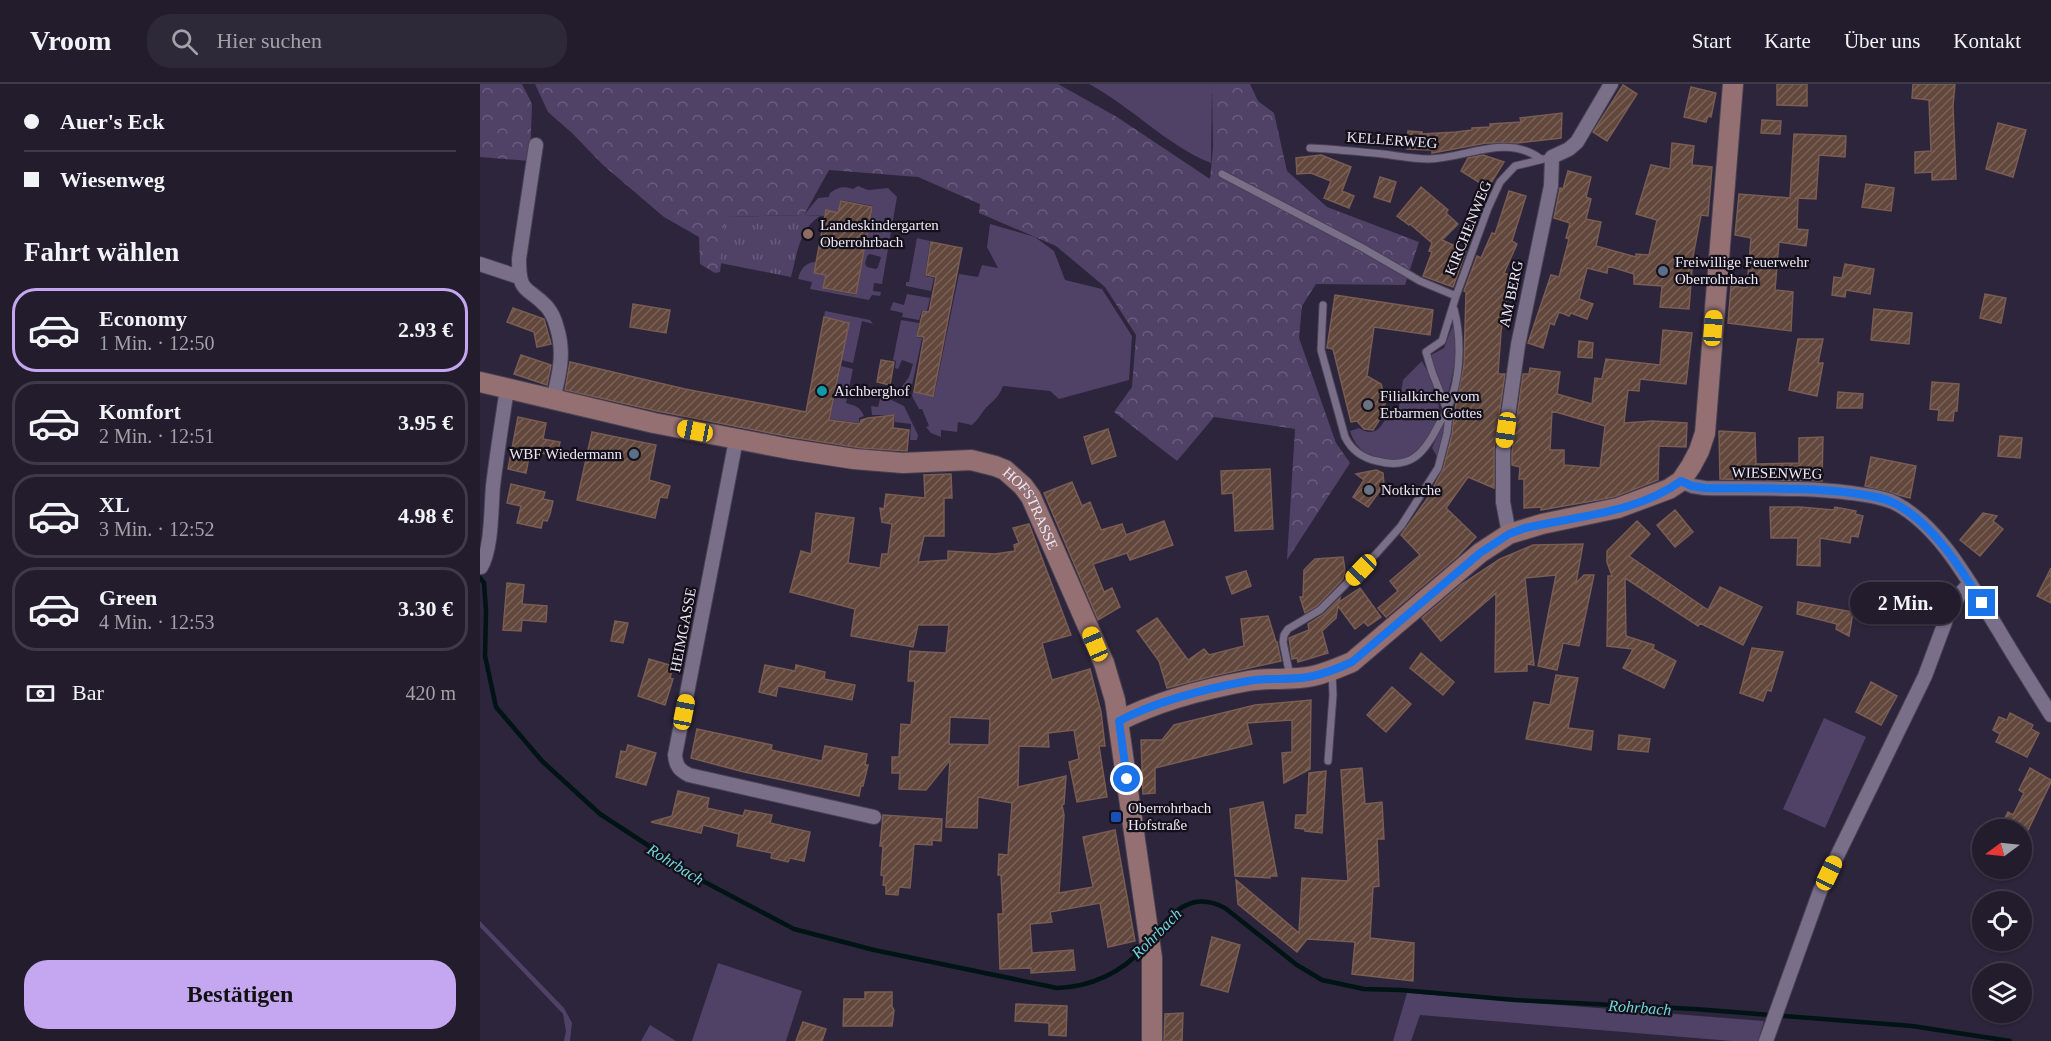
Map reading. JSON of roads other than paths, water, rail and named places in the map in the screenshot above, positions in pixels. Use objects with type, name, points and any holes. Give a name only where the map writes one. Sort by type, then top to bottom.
[{"type":"main road","points":[[1119,721],[1155,705],[1250,680],[1312,677],[1332,671],[1352,662],[1480,553],[1509,534],[1525,528],[1637,502],[1669,489],[1681,481],[1700,451],[1705,433],[1733,84]]},
{"type":"main road","name":"HOFSTRASSE","points":[[480,382],[736,440],[880,462],[970,460],[995,466],[1014,477],[1031,497],[1110,680],[1119,721],[1152,958],[1152,1041]]},
{"type":"street","points":[[1546,158],[1569,149],[1576,142],[1611,84]]},
{"type":"street","points":[[536,145],[519,259],[519,277],[524,289],[548,308],[558,331],[562,362],[553,400]]},
{"type":"street","name":"AM BERG","points":[[1509,534],[1503,502],[1503,451],[1518,345],[1551,186],[1546,158]]},
{"type":"street","points":[[480,264],[519,277]]},
{"type":"street","points":[[481,567],[487,546],[507,389]]},
{"type":"street","name":"HEIMGASSE","points":[[736,440],[675,755],[676,765],[689,775],[874,817]]},
{"type":"street","name":"WIESENWEG","points":[[1681,481],[1705,488],[1815,490],[1864,495],[1888,501],[1912,514],[1929,530],[1970,583],[2051,715]]},
{"type":"street","points":[[1768,1035],[1821,891],[1925,676],[1947,617],[1959,595],[1970,583]]},
{"type":"lane","name":"KELLERWEG","points":[[1310,148],[1428,159],[1482,148],[1500,147],[1525,150],[1546,158]]},
{"type":"lane","name":"KIRCHENWEG","points":[[1291,678],[1283,642],[1288,629],[1312,616],[1330,602],[1401,526],[1438,468],[1449,421],[1426,352],[1442,341],[1488,208],[1500,182],[1515,166],[1546,158]]},
{"type":"lane","points":[[1222,174],[1361,247],[1420,281],[1456,296]]},
{"type":"lane","name":"KIRCHENWEG","points":[[1323,305],[1321,350],[1345,437],[1354,451],[1367,459],[1383,463],[1398,463],[1413,459],[1429,444],[1453,395],[1458,358],[1458,330],[1454,307]]},
{"type":"lane","points":[[1328,761],[1333,695],[1332,671]]},
{"type":"waterway","name":"Rohrbach","points":[[480,578],[484,583],[486,611],[485,656],[496,707],[542,761],[600,814],[701,880],[794,929],[874,950],[1057,988],[1081,985],[1105,977],[1126,964],[1144,947]]},
{"type":"waterway","name":"Rohrbach","points":[[1155,934],[1169,917],[1185,906],[1194,902],[1214,903],[1225,908],[1297,965],[1322,980],[1364,989],[1515,1000],[1695,1009],[1912,1026],[2010,1041]]},
{"type":"place","name":"Landeskindergarten Oberrohrbach","points":[[808,234]]},
{"type":"place","name":"Freiwillige Feuerwehr Oberrohrbach","points":[[1663,271]]},
{"type":"place","name":"Aichberghof","points":[[822,391]]},
{"type":"place","name":"Filialkirche vom Erbarmen Gottes","points":[[1368,405]]},
{"type":"place","name":"WBF Wiedermann","points":[[634,454]]},
{"type":"place","name":"Notkirche","points":[[1369,490]]},
{"type":"place","name":"Oberrohrbach Hofstraße","points":[[1116,817]]}]
